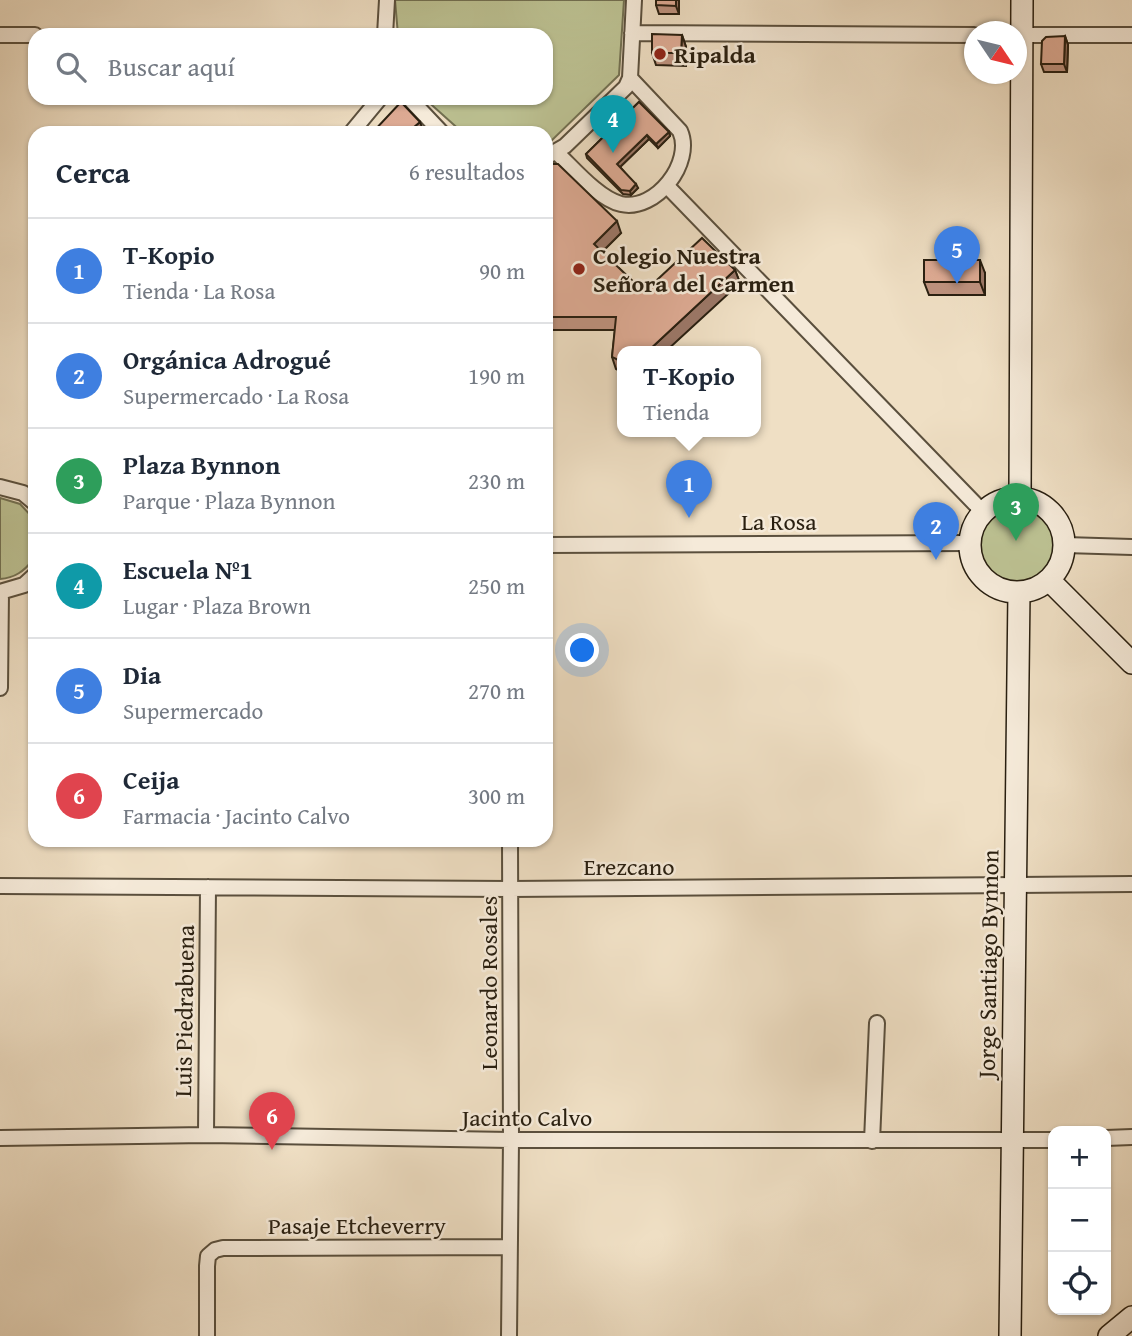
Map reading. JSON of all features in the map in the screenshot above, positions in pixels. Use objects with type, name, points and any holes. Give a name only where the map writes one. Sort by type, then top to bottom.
[{"type":"street","points":[[385,28],[387,0]]},
{"type":"street","points":[[553,154],[623,91],[630,78],[634,0]]},
{"type":"street","points":[[1020,21],[1022,0]]},
{"type":"street","points":[[632,33],[964,35]]},
{"type":"street","points":[[0,35],[28,35]]},
{"type":"street","points":[[1027,35],[1132,35]]},
{"type":"street","points":[[553,156],[604,196],[619,204],[633,204],[667,186],[679,164],[683,137],[630,78]]},
{"type":"street","points":[[1019,84],[1020,497]]},
{"type":"street","points":[[357,126],[374,105]]},
{"type":"street","points":[[416,105],[435,126]]},
{"type":"street","points":[[667,186],[983,512]]},
{"type":"street","points":[[0,487],[23,493],[28,497]]},
{"type":"street","points":[[1020,497],[1034,500],[1052,513],[1063,531],[1065,545],[1058,570],[1049,580],[1030,590],[1004,591],[989,584],[978,573],[971,559],[969,543],[972,528],[983,512],[1005,499],[1020,497]]},
{"type":"street","name":"La Rosa","points":[[553,545],[969,543]]},
{"type":"street","points":[[1065,545],[1132,547]]},
{"type":"street","points":[[1049,580],[1132,663]]},
{"type":"street","points":[[0,688],[1,592],[28,582]]},
{"type":"street","name":"Jorge Santiago Bynnon","points":[[1010,1336],[1019,592]]},
{"type":"street","name":"Leonardo Rosales","points":[[509,1336],[510,847]]},
{"type":"street","name":"Erezcano","points":[[0,886],[510,889],[1132,884]]},
{"type":"street","name":"Luis Piedrabuena","points":[[206,1135],[208,887]]},
{"type":"street","points":[[872,1141],[877,1023]]},
{"type":"street","name":"Jacinto Calvo","points":[[0,1138],[206,1135],[511,1140],[1048,1140]]},
{"type":"street","points":[[1111,1138],[1132,1137]]},
{"type":"street","name":"Pasaje Etcheverry","points":[[207,1336],[208,1256],[215,1250],[509,1247]]},
{"type":"street","points":[[1109,1336],[1132,1317]]},
{"type":"green space","points":[[395,0],[624,0],[619,75],[553,139],[553,126],[455,126],[432,105],[553,105],[553,28],[397,28]]},
{"type":"green space","points":[[0,498],[20,504],[28,513],[28,565],[19,573],[0,579]]},
{"type":"green space","points":[[1016,503],[1032,506],[1045,515],[1054,528],[1057,544],[1054,560],[1045,573],[1032,582],[1016,585],[1000,582],[987,573],[978,560],[975,544],[978,528],[987,515],[1000,506]]},
{"type":"building","points":[[656,0],[676,0],[676,6],[656,5]]},
{"type":"building","points":[[652,34],[682,35],[681,53],[652,53]]},
{"type":"building","points":[[1065,36],[1064,64],[1041,64],[1042,41],[1046,37]]},
{"type":"building","points":[[639,102],[669,132],[656,144],[647,135],[617,164],[636,184],[630,191],[621,190],[586,154]]},
{"type":"building","points":[[398,105],[404,105],[420,122],[415,126],[379,126]]},
{"type":"building","name":"Colegio Nuestra Señora del Carmen","points":[[553,164],[558,164],[617,221],[594,244],[644,292],[702,238],[735,270],[653,346],[617,346],[617,360],[612,357],[616,317],[553,317]]},
{"type":"building","points":[[924,260],[980,260],[980,282],[924,282]]},
{"type":"place","name":"Ripalda","points":[[660,54]]},
{"type":"place","name":"Escuela Nº1","points":[[613,153]]},
{"type":"place","name":"Colegio Nuestra Señora del Carmen","points":[[579,269]]},
{"type":"place","name":"Dia","points":[[957,284]]},
{"type":"place","name":"T-Kopio","points":[[689,518]]},
{"type":"place","name":"Plaza Bynnon","points":[[1016,541]]},
{"type":"place","name":"Orgánica Adrogué","points":[[936,560]]},
{"type":"place","name":"Ceija","points":[[272,1150]]}]
